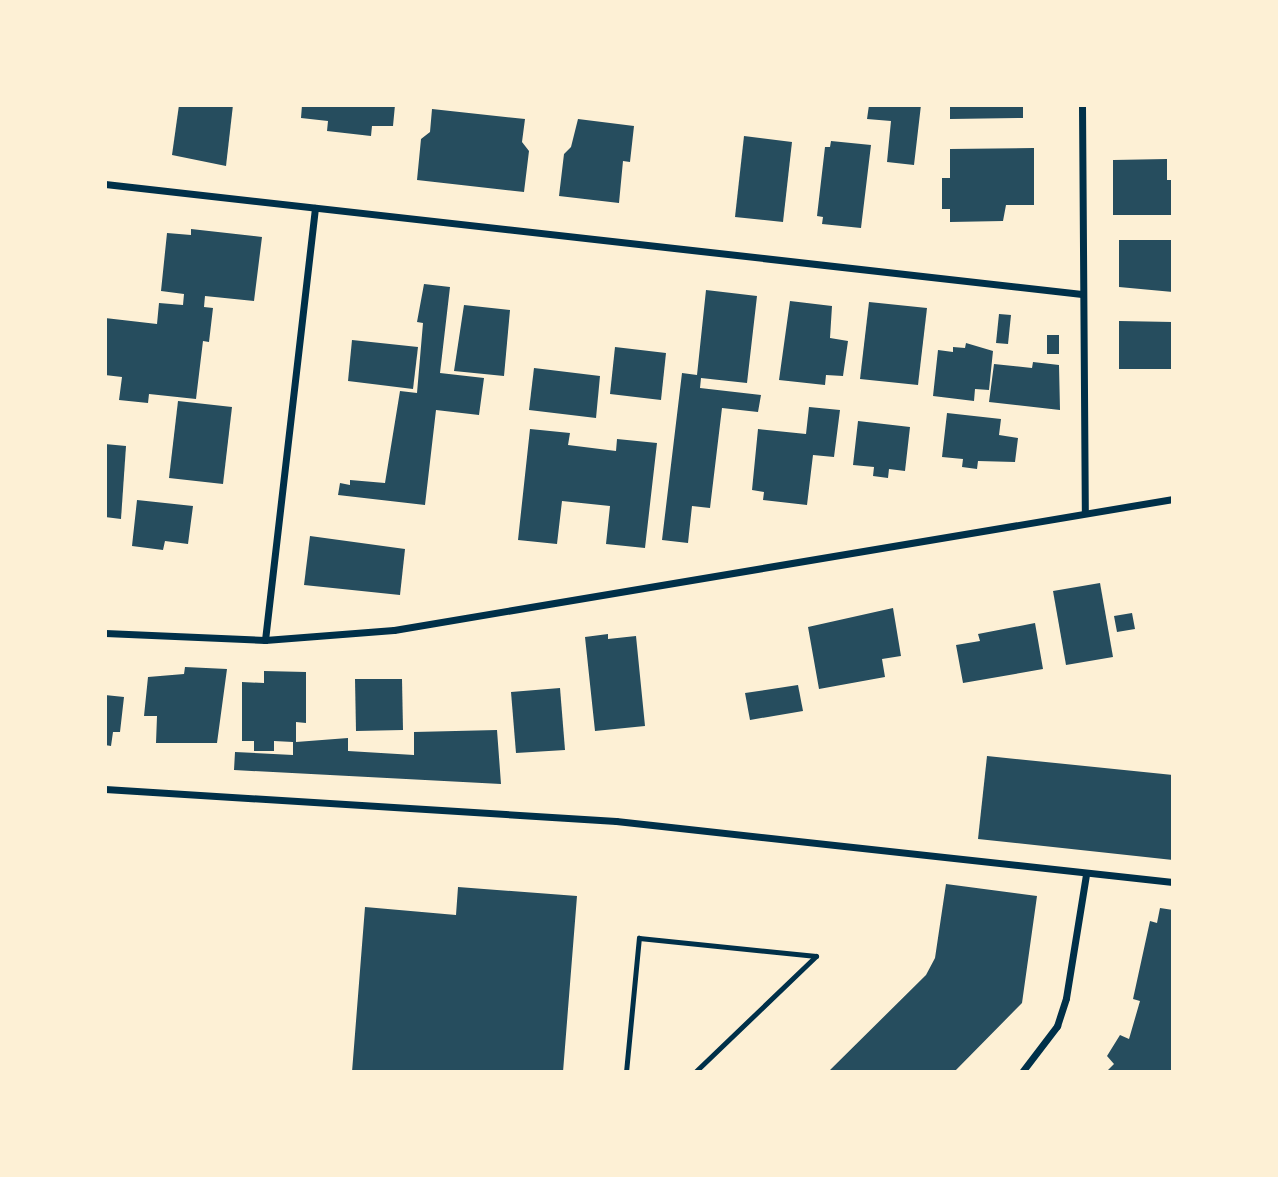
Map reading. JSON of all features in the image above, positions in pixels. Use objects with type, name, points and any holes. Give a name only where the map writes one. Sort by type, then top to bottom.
[{"type":"street","points":[[1083,105],[1085,511]]},
{"type":"street","points":[[105,184],[1082,294]]},
{"type":"street","points":[[265,640],[315,208]]},
{"type":"street","points":[[105,633],[265,640],[394,630],[534,609],[1085,511],[1173,499]]},
{"type":"street","points":[[105,789],[616,821],[1173,882]]},
{"type":"street","points":[[1021,1072],[1057,1026],[1066,998],[1086,874]]},
{"type":"lane","points":[[626,1072],[639,938],[816,956],[695,1072]]},
{"type":"building","points":[[179,105],[233,105],[226,166],[172,155]]},
{"type":"building","points":[[302,105],[395,105],[393,126],[372,126],[371,136],[327,131],[328,121],[301,118]]},
{"type":"building","points":[[869,105],[921,105],[914,165],[887,162],[891,121],[867,119]]},
{"type":"building","points":[[950,105],[1023,105],[1023,118],[950,119]]},
{"type":"building","points":[[432,109],[525,119],[522,142],[529,151],[524,192],[417,180],[421,139],[430,132]]},
{"type":"building","points":[[578,119],[634,126],[630,162],[623,161],[619,203],[559,196],[564,154],[571,147]]},
{"type":"building","points":[[744,136],[792,142],[783,222],[735,217]]},
{"type":"building","points":[[831,141],[871,145],[861,228],[822,224],[823,217],[817,216],[825,147],[830,147]]},
{"type":"building","points":[[1034,148],[1034,205],[1006,205],[1003,221],[950,222],[950,209],[942,209],[942,178],[950,178],[950,149]]},
{"type":"building","points":[[1167,159],[1167,180],[1173,180],[1173,215],[1113,215],[1113,160]]},
{"type":"building","points":[[191,229],[262,237],[254,301],[205,296],[204,307],[213,308],[209,342],[203,341],[196,399],[149,394],[148,403],[119,400],[122,377],[105,375],[105,318],[157,324],[159,303],[183,305],[184,294],[161,291],[167,233],[191,235]]},
{"type":"building","points":[[1119,240],[1173,240],[1173,292],[1119,287]]},
{"type":"building","points":[[424,284],[450,287],[440,373],[484,378],[479,415],[436,410],[425,505],[338,495],[340,483],[350,485],[350,480],[385,483],[400,391],[417,393],[423,323],[417,322]]},
{"type":"building","points":[[706,290],[757,296],[747,383],[701,378],[700,388],[761,395],[758,412],[722,408],[710,508],[692,506],[688,543],[662,540],[682,373],[697,375]]},
{"type":"building","points":[[790,301],[832,306],[830,338],[848,341],[843,376],[826,375],[825,385],[779,380]]},
{"type":"building","points":[[869,302],[927,308],[918,385],[860,379]]},
{"type":"building","points":[[464,305],[510,310],[504,376],[454,371]]},
{"type":"building","points":[[999,314],[1011,315],[1008,344],[996,343]]},
{"type":"building","points":[[1119,321],[1173,322],[1173,369],[1119,369]]},
{"type":"building","points":[[1047,335],[1059,335],[1059,354],[1047,354]]},
{"type":"building","points":[[352,340],[418,347],[413,389],[348,381]]},
{"type":"building","points":[[966,343],[993,351],[989,390],[975,389],[974,401],[933,396],[938,350],[953,352],[953,347],[965,348]]},
{"type":"building","points":[[615,347],[666,353],[661,400],[610,394]]},
{"type":"building","points":[[1033,362],[1059,365],[1060,410],[989,402],[994,364],[1032,368]]},
{"type":"building","points":[[534,368],[600,376],[596,418],[529,410]]},
{"type":"building","points":[[178,401],[232,407],[223,484],[169,478]]},
{"type":"building","points":[[809,407],[840,410],[834,457],[813,455],[807,505],[763,500],[764,492],[752,490],[758,429],[806,434]]},
{"type":"building","points":[[947,413],[1001,419],[999,435],[1018,438],[1015,462],[978,461],[977,469],[962,467],[963,459],[942,457]]},
{"type":"building","points":[[858,421],[910,427],[905,471],[889,469],[888,478],[873,476],[874,467],[853,465]]},
{"type":"building","points":[[530,429],[570,433],[568,445],[616,451],[617,439],[657,443],[645,548],[606,544],[610,506],[562,501],[557,544],[518,540]]},
{"type":"building","points":[[105,444],[126,446],[121,519],[105,517]]},
{"type":"building","points":[[137,500],[193,506],[188,544],[165,541],[163,550],[132,546]]},
{"type":"building","points":[[310,536],[405,549],[400,595],[304,585]]},
{"type":"building","points":[[1100,583],[1113,657],[1066,665],[1053,591]]},
{"type":"building","points":[[893,608],[901,656],[882,659],[885,677],[819,689],[808,627]]},
{"type":"building","points":[[1132,613],[1135,629],[1117,632],[1114,616]]},
{"type":"building","points":[[1035,623],[1043,669],[963,683],[956,645],[980,641],[978,634]]},
{"type":"building","points":[[608,634],[608,639],[636,636],[645,726],[595,731],[585,637]]},
{"type":"building","points":[[185,667],[227,669],[217,743],[156,743],[157,716],[144,716],[148,677],[184,674]]},
{"type":"building","points":[[264,671],[306,672],[306,723],[296,722],[296,742],[348,738],[348,751],[414,755],[414,732],[497,730],[501,784],[234,770],[235,752],[293,755],[293,742],[274,741],[274,751],[254,751],[254,741],[242,741],[242,682],[264,683]]},
{"type":"building","points":[[355,679],[402,679],[403,730],[356,731]]},
{"type":"building","points":[[798,685],[803,711],[750,720],[745,693]]},
{"type":"building","points":[[560,688],[565,750],[516,753],[511,692]]},
{"type":"building","points":[[105,695],[124,697],[120,732],[113,732],[111,746],[105,745]]},
{"type":"building","points":[[987,756],[1173,775],[1173,860],[978,839]]},
{"type":"building","points":[[946,884],[1037,896],[1022,1003],[954,1072],[828,1072],[926,975],[935,958]]},
{"type":"building","points":[[458,887],[577,896],[563,1072],[352,1072],[365,907],[456,915]]},
{"type":"building","points":[[1160,908],[1173,910],[1173,1072],[1106,1072],[1114,1064],[1107,1056],[1120,1035],[1129,1039],[1140,1001],[1133,999],[1150,921],[1157,923]]}]
